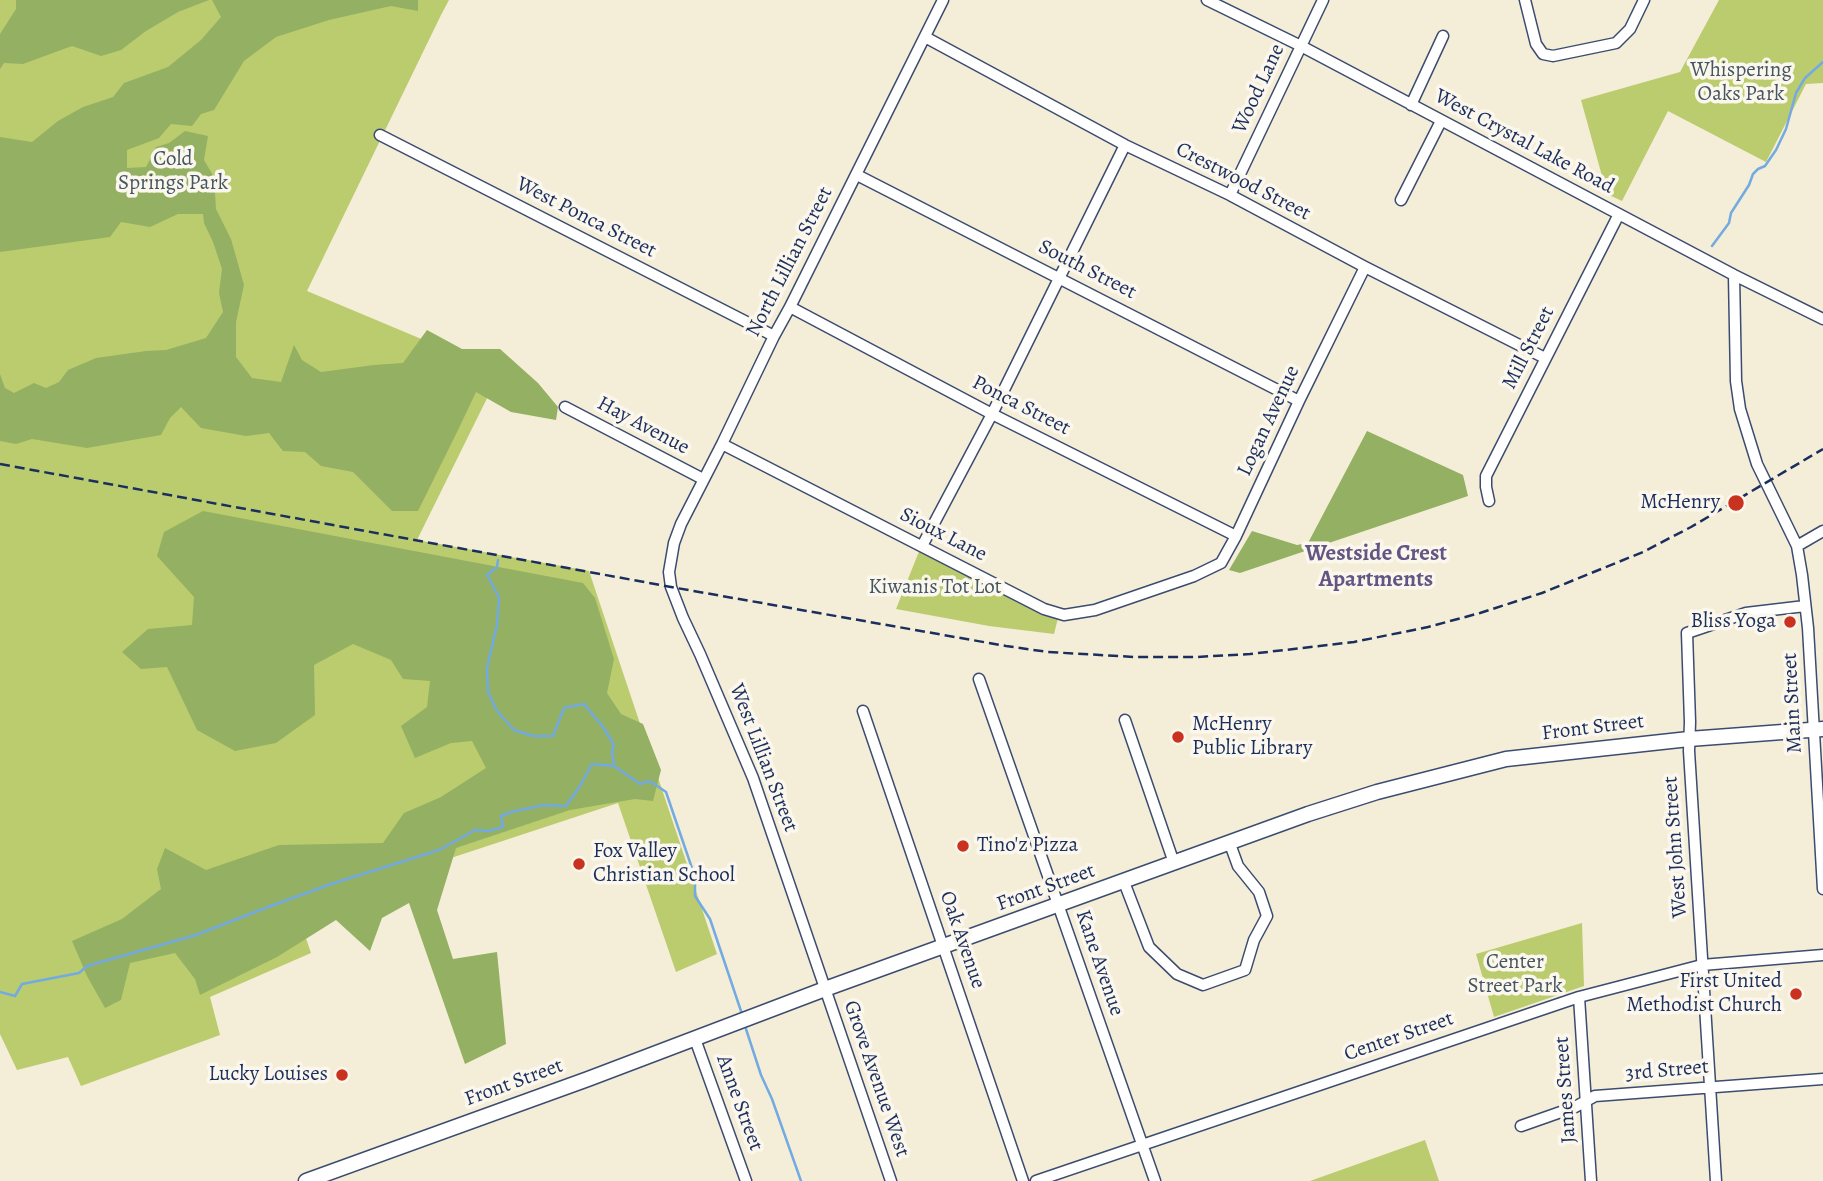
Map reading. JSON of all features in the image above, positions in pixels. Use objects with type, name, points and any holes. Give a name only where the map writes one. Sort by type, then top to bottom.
[{"type":"main road","name":"Front Street","points":[[306,1181],[344,1175],[825,989],[1308,814],[1377,792],[1506,759],[1689,738],[1818,729]]},
{"type":"street","name":"North Lillian Street","points":[[674,542],[943,0]]},
{"type":"street","name":"West Crystal Lake Road","points":[[1207,0],[1823,319]]},
{"type":"street","name":"Wood Lane","points":[[1230,195],[1323,0]]},
{"type":"street","points":[[1525,0],[1536,44],[1543,54],[1553,56],[1616,43],[1630,29],[1644,0]]},
{"type":"street","points":[[1411,105],[1443,36]]},
{"type":"street","name":"Crestwood Street","points":[[925,37],[1125,145],[1230,195],[1545,358]]},
{"type":"street","points":[[1401,200],[1440,121]]},
{"type":"street","name":"West Ponca Street","points":[[380,135],[774,336]]},
{"type":"street","points":[[922,546],[992,414],[1125,145]]},
{"type":"street","name":"South Street","points":[[856,175],[1299,401]]},
{"type":"street","name":"Mill Street","points":[[1489,501],[1486,477],[1619,214]]},
{"type":"street","name":"Logan Avenue","points":[[1194,576],[1221,563],[1236,536],[1365,267]]},
{"type":"street","name":"Main Street","points":[[1734,275],[1736,381],[1740,409],[1761,474],[1797,546],[1818,729],[1823,889]]},
{"type":"street","name":"Ponca Street","points":[[790,307],[992,414],[1236,536]]},
{"type":"street","name":"Hay Avenue","points":[[565,407],[703,480]]},
{"type":"street","name":"Sioux Lane","points":[[722,444],[1044,609],[1064,615],[1095,610],[1194,576]]},
{"type":"street","points":[[1797,546],[1823,531]]},
{"type":"street","name":"West Lillian Street","points":[[674,542],[669,572],[671,587],[682,618],[753,778],[825,989]]},
{"type":"street","name":"West John Street","points":[[1716,1181],[1689,738],[1687,633],[1746,613],[1805,606]]},
{"type":"street","name":"Kane Avenue","points":[[979,679],[1156,1181]]},
{"type":"street","name":"Oak Avenue","points":[[863,711],[1023,1181]]},
{"type":"street","points":[[1125,720],[1174,863]]},
{"type":"street","points":[[1124,882],[1149,947],[1177,974],[1203,985],[1245,970],[1254,940],[1267,916],[1259,892],[1238,866],[1230,844]]},
{"type":"street","name":"Center Street","points":[[1036,1181],[1579,997],[1702,965],[1823,955]]},
{"type":"street","name":"Grove Avenue West","points":[[825,989],[891,1181]]},
{"type":"street","name":"James Street","points":[[1579,997],[1591,1181]]},
{"type":"street","name":"Anne Street","points":[[695,1039],[746,1181]]},
{"type":"street","name":"3rd Street","points":[[1521,1126],[1575,1107],[1595,1096],[1823,1079]]},
{"type":"green space","name":"Cold Springs Park","points":[[0,0],[449,0],[307,291],[500,372],[417,540],[589,571],[717,954],[676,972],[618,803],[296,909],[311,953],[210,997],[220,1035],[81,1086],[68,1057],[17,1070],[0,1034]]},
{"type":"green space","points":[[16,0],[209,0],[178,12],[121,50],[101,56],[72,46],[23,64],[4,63],[0,69],[0,34],[16,9]]},
{"type":"green space","name":"Cold Springs Park","points":[[212,0],[418,0],[418,11],[391,6],[329,20],[276,37],[244,61],[214,110],[201,114],[192,126],[171,124],[159,138],[127,150],[127,168],[146,167],[156,147],[169,143],[185,131],[208,136],[204,160],[214,177],[216,209],[231,239],[244,285],[236,322],[236,357],[252,378],[281,382],[294,345],[302,360],[321,372],[403,363],[427,330],[462,349],[500,349],[538,383],[558,407],[556,420],[511,412],[476,392],[418,511],[392,511],[353,472],[321,466],[305,452],[283,451],[269,433],[246,436],[201,428],[181,407],[170,418],[161,435],[87,448],[32,439],[16,444],[0,441],[0,374],[5,388],[14,393],[34,383],[46,388],[59,382],[68,370],[96,358],[166,350],[206,338],[223,312],[219,293],[222,269],[203,214],[178,214],[150,227],[121,222],[110,237],[0,252],[0,137],[32,142],[58,121],[83,107],[113,97],[124,83],[168,67],[201,40],[221,17]]},
{"type":"green space","name":"Whispering Oaks Park","points":[[1719,0],[1823,0],[1823,83],[1806,84],[1766,162],[1668,111],[1622,201],[1607,194],[1581,100],[1680,72]]},
{"type":"green space","points":[[1367,431],[1463,475],[1468,496],[1240,573],[1229,570],[1252,531],[1297,545],[1308,543]]},
{"type":"green space","points":[[203,511],[583,583],[595,598],[614,659],[607,693],[621,714],[643,724],[661,770],[653,801],[635,799],[570,810],[456,848],[437,910],[453,959],[497,952],[506,1044],[465,1064],[409,903],[382,918],[370,951],[336,920],[277,957],[200,995],[195,979],[175,953],[130,963],[121,1000],[105,1008],[72,941],[122,919],[161,889],[157,869],[165,848],[206,870],[279,845],[383,843],[404,813],[441,797],[486,768],[472,741],[451,743],[415,758],[401,726],[427,707],[430,681],[403,679],[391,660],[353,644],[314,665],[315,715],[276,743],[235,751],[197,730],[167,667],[141,669],[122,652],[148,629],[192,625],[194,597],[157,556],[164,532]]},
{"type":"green space","name":"Kiwanis Tot Lot","points":[[920,549],[1058,618],[1054,634],[989,626],[896,609]]},
{"type":"green space","name":"Center Street Park","points":[[1582,923],[1584,986],[1494,1017],[1476,954]]},
{"type":"green space","points":[[1425,1140],[1439,1181],[1310,1181]]},
{"type":"waterway","points":[[1712,246],[1729,223],[1731,213],[1753,174],[1765,166],[1776,150],[1786,129],[1796,93],[1805,78],[1823,62]]},
{"type":"waterway","points":[[498,560],[497,567],[487,575],[499,597],[497,625],[487,668],[488,692],[497,711],[514,730],[533,736],[553,736],[564,708],[584,704],[614,745],[614,766],[640,784],[650,781],[666,792],[695,877],[695,896],[710,919],[742,1014]]},
{"type":"waterway","points":[[0,992],[15,996],[22,984],[79,973],[87,966],[196,935],[331,884],[439,850],[475,830],[488,831],[503,827],[501,816],[511,812],[544,805],[566,806],[592,764],[614,766]]},
{"type":"waterway","points":[[746,1029],[801,1181]]},
{"type":"railway","points":[[0,464],[1006,646],[1048,652],[1196,657],[1250,654],[1354,642],[1428,627],[1542,593],[1643,552],[1691,527],[1823,449]]},
{"type":"place","name":"McHenry","points":[[1736,503]]},
{"type":"place","name":"Bliss Yoga","points":[[1790,622]]},
{"type":"place","name":"McHenry Public Library","points":[[1178,737]]},
{"type":"place","name":"Tino'z Pizza","points":[[963,846]]},
{"type":"place","name":"Fox Valley Christian School","points":[[579,864]]},
{"type":"place","name":"First United Methodist Church","points":[[1796,994]]},
{"type":"place","name":"Lucky Louises","points":[[342,1075]]},
{"type":"district","name":"Westside Crest Apartments","points":[[1376,567]]}]
